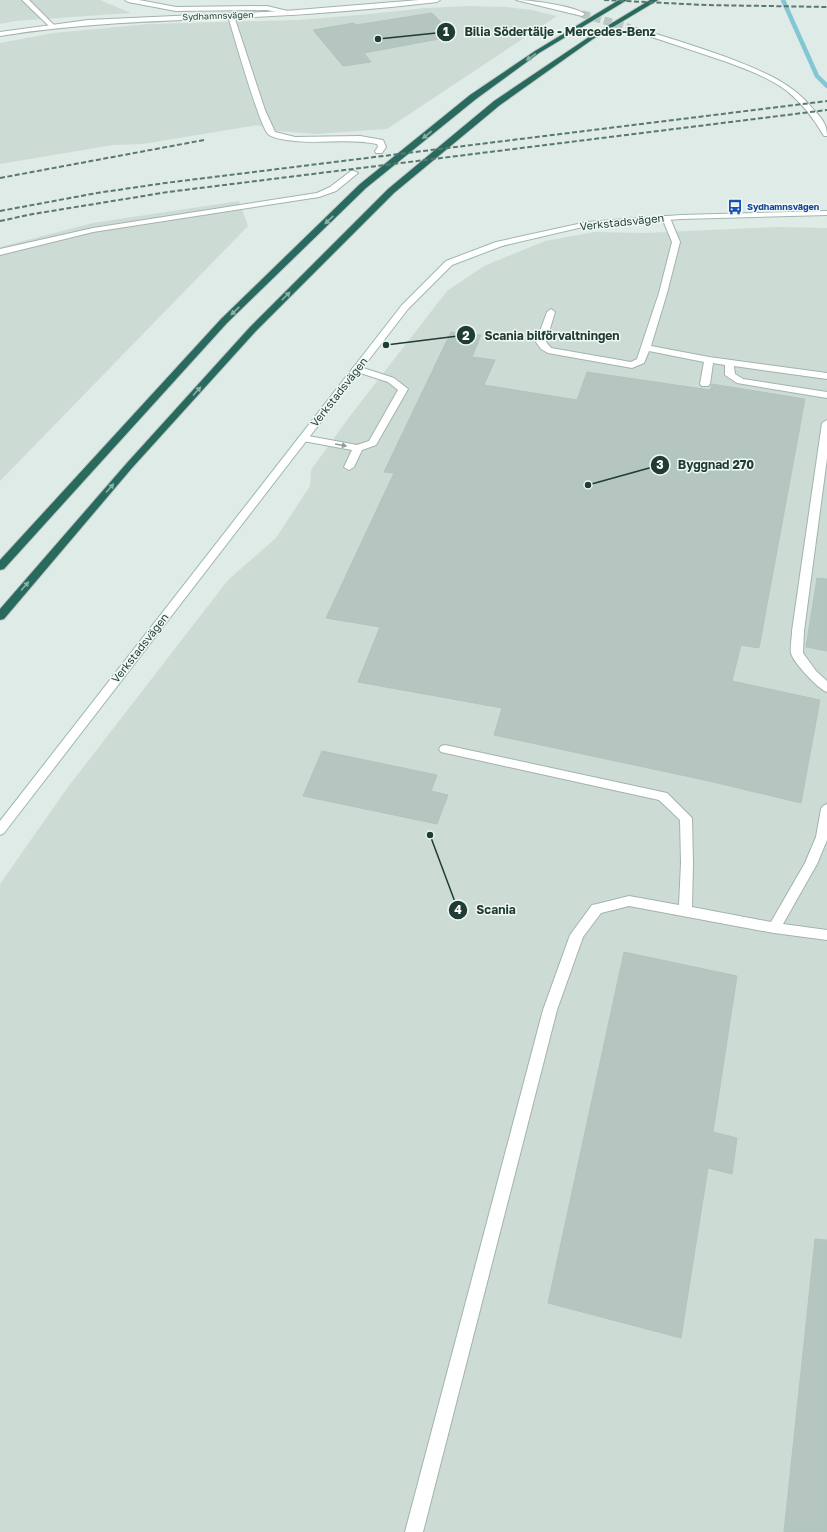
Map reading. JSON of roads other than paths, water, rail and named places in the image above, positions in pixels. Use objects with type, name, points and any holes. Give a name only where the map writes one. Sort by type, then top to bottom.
[{"type":"highway","points":[[0,567],[224,321],[364,186],[473,97],[537,52],[624,0]]},
{"type":"highway","points":[[0,616],[129,466],[253,329],[391,191],[497,103],[591,38],[655,0]]},
{"type":"main road","points":[[25,0],[52,26]]},
{"type":"main road","points":[[128,0],[176,10],[267,8],[293,13]]},
{"type":"main road","name":"Sydhamnsvägen","points":[[0,34],[52,26],[145,19],[293,13],[363,8],[437,0]]},
{"type":"main road","points":[[519,0],[557,7],[582,14]]},
{"type":"main road","points":[[231,16],[261,110],[269,131],[272,134],[295,138],[368,138],[380,142],[382,147],[379,151]]},
{"type":"main road","points":[[630,28],[738,64],[778,82],[811,111],[821,123],[827,134]]},
{"type":"main road","points":[[0,252],[93,230],[319,196],[333,190],[354,173]]},
{"type":"main road","name":"Verkstadsvägen","points":[[0,830],[405,307],[449,263],[498,244],[587,224],[666,218],[827,213]]},
{"type":"main road","points":[[551,312],[541,342],[548,350],[632,364],[641,361],[663,293],[676,242],[666,218]]},
{"type":"main road","points":[[646,348],[709,360],[827,376]]},
{"type":"main road","points":[[704,384],[709,360]]},
{"type":"main road","points":[[729,363],[730,375],[740,381],[827,395]]},
{"type":"main road","points":[[303,438],[358,448],[373,443],[403,389],[391,380],[357,369]]},
{"type":"main road","points":[[827,423],[798,631],[797,654],[812,674],[827,688]]},
{"type":"main road","points":[[349,467],[358,448]]},
{"type":"main road","points":[[445,750],[663,796],[686,818],[687,863],[685,911]]},
{"type":"main road","points":[[774,928],[811,864],[822,838],[827,809]]},
{"type":"main road","points":[[414,1532],[550,1010],[578,935],[597,909],[629,901],[774,928],[827,935]]},
{"type":"waterway","points":[[783,0],[817,76],[827,86]]},
{"type":"tunnel","points":[[582,14],[630,28]]},
{"type":"railway","points":[[604,0],[706,5],[827,7]]},
{"type":"railway","points":[[0,211],[97,193],[165,183],[827,101]]},
{"type":"railway","points":[[0,221],[33,214],[168,192],[827,110]]},
{"type":"railway","points":[[0,178],[204,140]]},
{"type":"place","name":"Bilia Södertälje - Mercedes-Benz","points":[[378,39]]},
{"type":"place","name":"Sydhamnsvägen","points":[[735,207]]},
{"type":"place","name":"Scania bilförvaltningen","points":[[386,345]]},
{"type":"place","name":"Byggnad 270","points":[[588,485]]},
{"type":"place","name":"Scania","points":[[430,835]]}]
